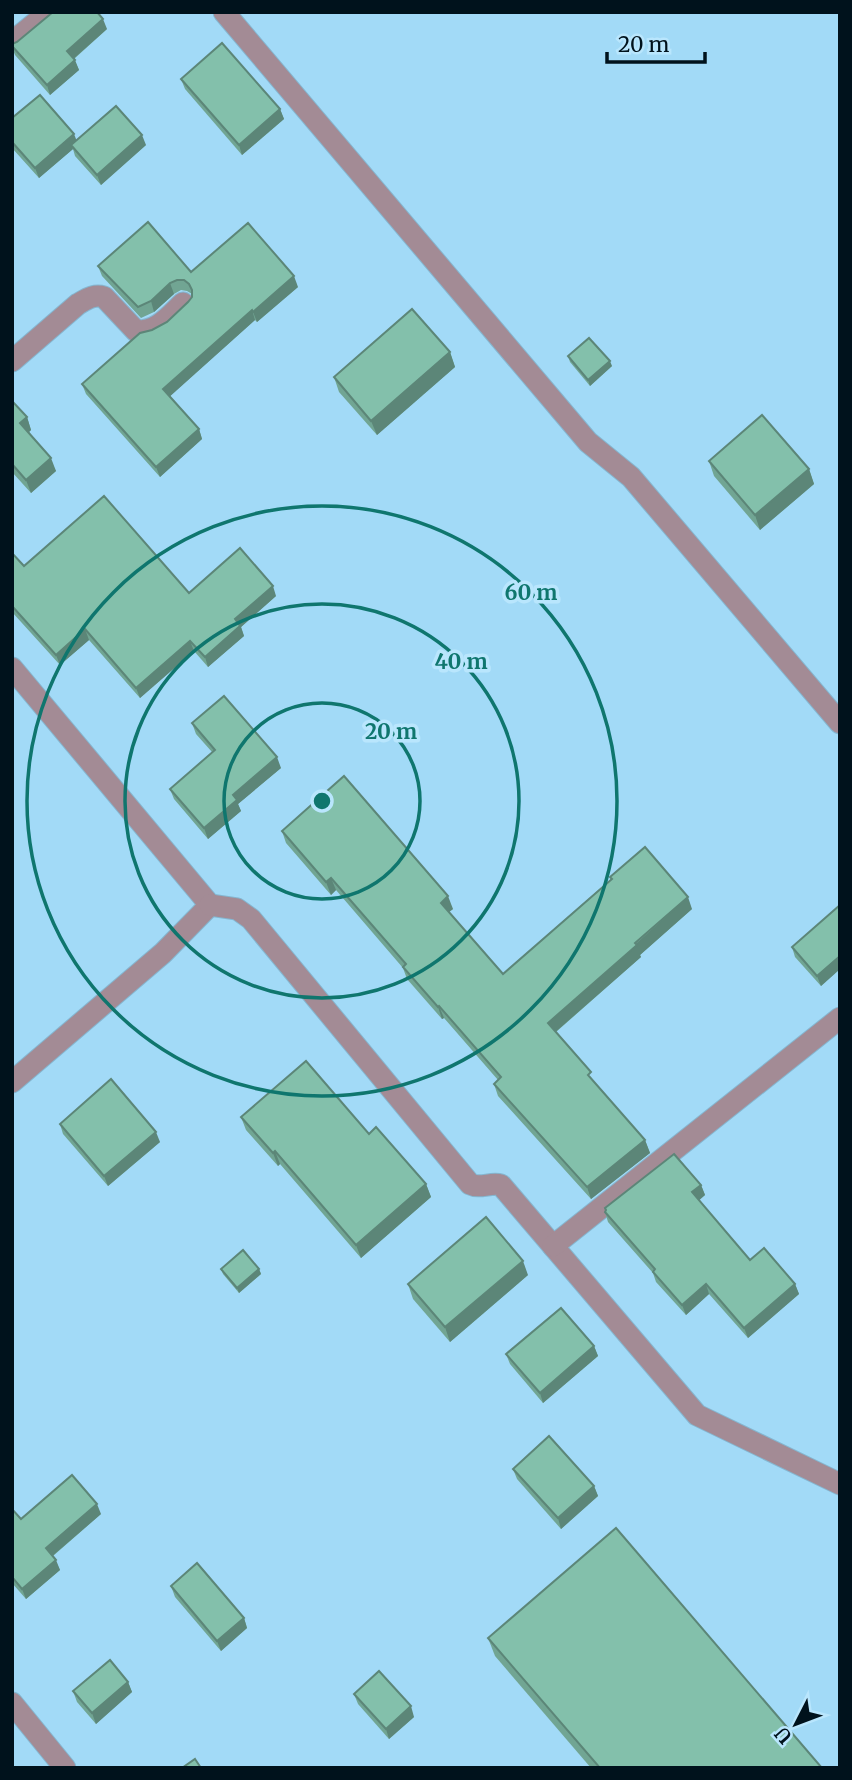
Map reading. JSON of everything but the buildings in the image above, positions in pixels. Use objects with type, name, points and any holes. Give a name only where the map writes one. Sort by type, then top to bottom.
[{"type":"street","points":[[12,42],[49,12]]},
{"type":"street","points":[[224,12],[588,442],[631,477],[840,723]]},
{"type":"street","points":[[12,361],[78,304],[89,298],[98,295],[104,297],[136,331],[145,332],[154,329],[183,303]]},
{"type":"street","points":[[12,668],[210,905],[237,909],[251,919],[470,1184],[501,1185],[697,1415],[840,1484]]},
{"type":"street","points":[[12,1083],[163,953],[210,905]]},
{"type":"street","points":[[553,1246],[840,1018]]},
{"type":"street","points":[[12,1703],[65,1768]]}]
